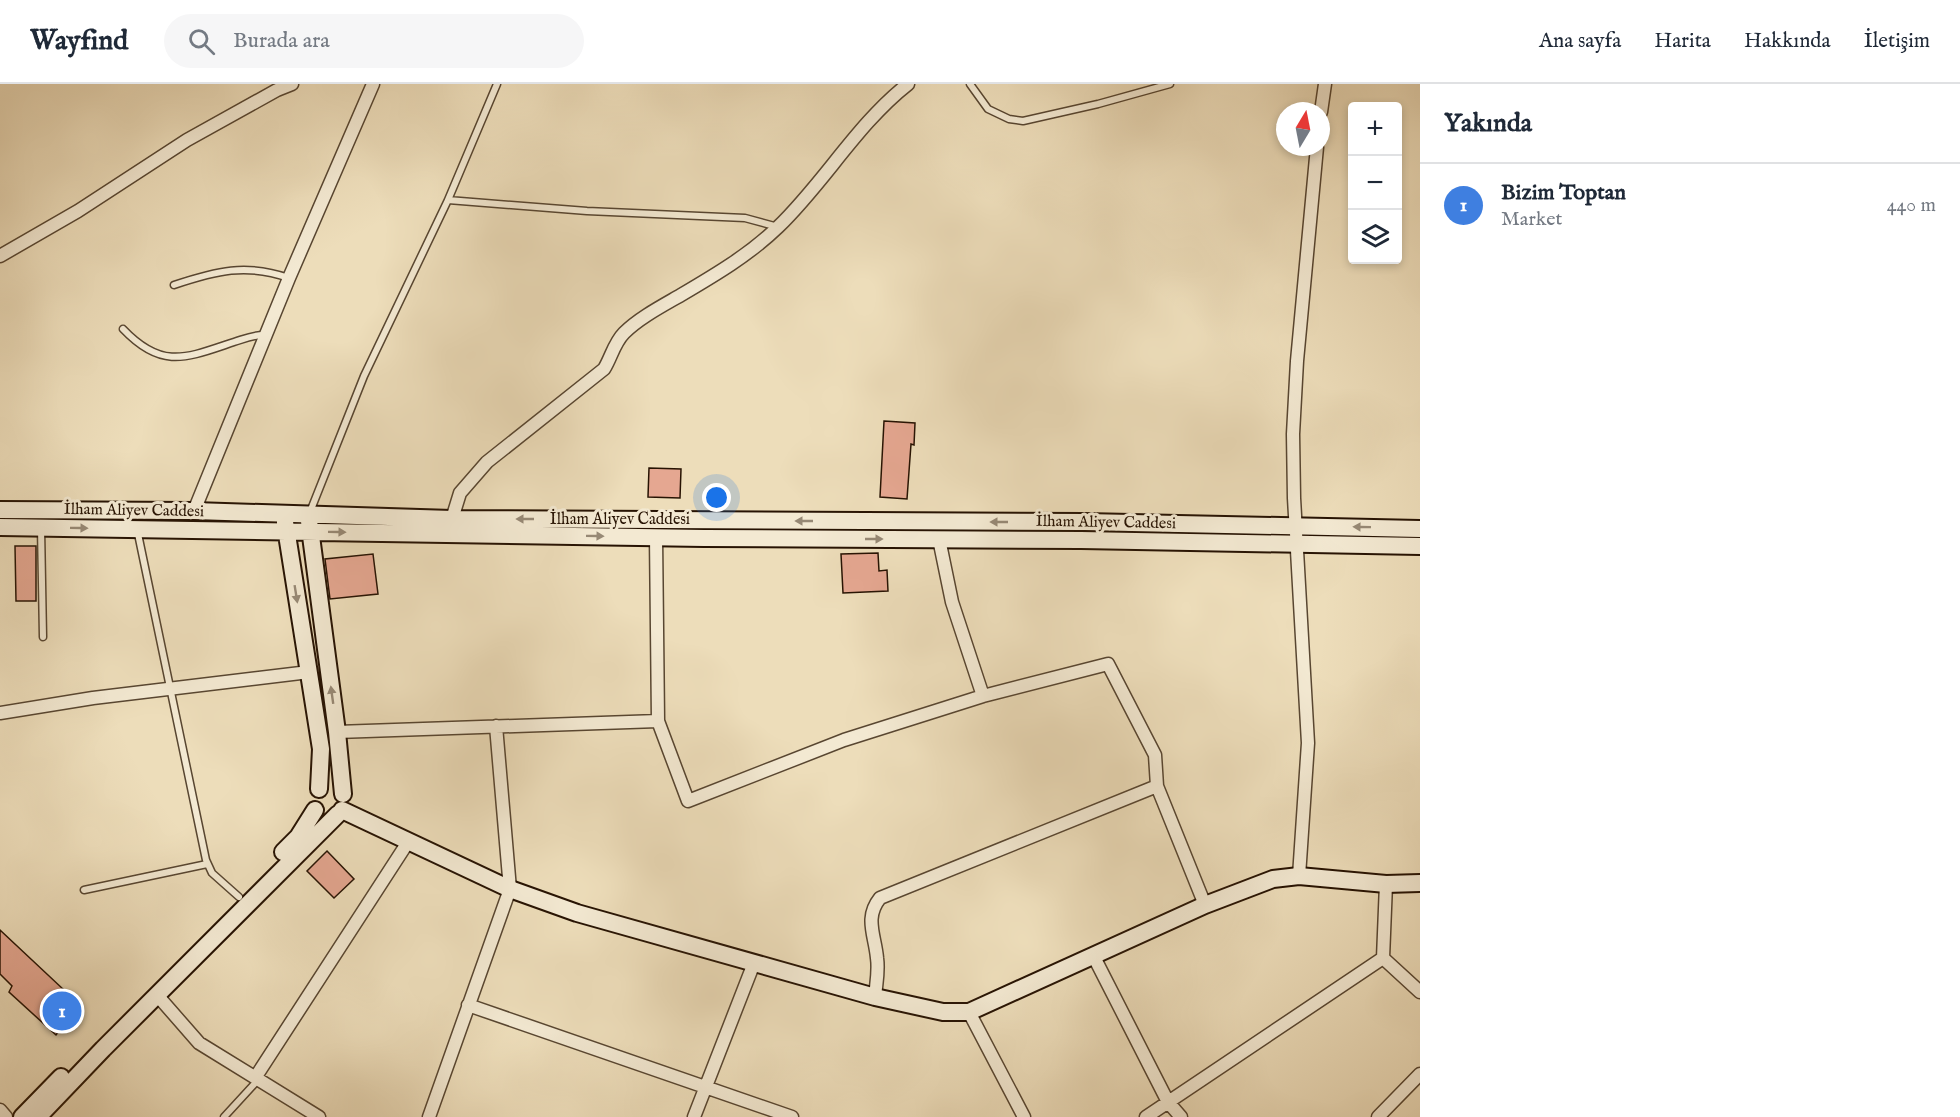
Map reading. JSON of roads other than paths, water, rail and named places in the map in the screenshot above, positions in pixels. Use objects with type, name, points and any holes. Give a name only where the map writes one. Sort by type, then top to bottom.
[{"type":"main road","name":"İlham Aliyev Caddesi","points":[[0,510],[194,512],[285,523]]},
{"type":"main road","name":"İlham Aliyev Caddesi","points":[[0,527],[137,529],[452,519],[1074,522],[1420,529]]},
{"type":"main road","points":[[285,523],[321,748],[319,789],[313,800],[315,810],[328,817],[341,806]]},
{"type":"main road","name":"İlham Aliyev Caddesi","points":[[310,523],[656,537],[1420,546]]},
{"type":"main road","points":[[38,1117],[341,806],[337,732],[310,523]]},
{"type":"main road","points":[[319,789],[332,786],[341,806],[408,842],[510,889],[577,913],[875,997],[943,1012],[969,1012],[1205,905],[1273,879],[1299,876],[1386,884],[1420,883]]},
{"type":"main road","points":[[22,1117],[298,837],[315,810]]},
{"type":"street","points":[[0,256],[78,211],[187,140],[292,84]]},
{"type":"street","points":[[194,512],[373,84]]},
{"type":"street","points":[[452,519],[455,504],[466,485],[487,462],[604,369],[622,334],[665,304],[738,260],[778,227],[874,117],[908,84]]},
{"type":"street","points":[[1322,102],[1325,84]]},
{"type":"street","points":[[1299,876],[1308,743],[1293,470],[1295,388],[1316,156]]},
{"type":"street","points":[[656,537],[658,721],[688,801],[844,740],[983,696],[1108,664],[1155,755],[1157,786],[1205,905]]},
{"type":"street","points":[[939,539],[952,602],[983,696]]},
{"type":"street","points":[[0,713],[93,698],[309,672]]},
{"type":"street","points":[[337,732],[658,721]]},
{"type":"street","points":[[433,1116],[468,1005],[510,889],[496,726]]},
{"type":"street","points":[[875,997],[878,971],[870,916],[874,905],[880,898],[1157,786]]},
{"type":"street","points":[[257,1079],[408,842]]},
{"type":"street","points":[[1386,884],[1383,958],[1420,992]]},
{"type":"street","points":[[1093,955],[1168,1102],[1181,1117]]},
{"type":"street","points":[[1146,1117],[1383,958]]},
{"type":"street","points":[[694,1117],[754,963]]},
{"type":"street","points":[[157,995],[199,1043],[319,1117]]},
{"type":"street","points":[[468,1005],[792,1117]]},
{"type":"street","points":[[969,1012],[1024,1117]]},
{"type":"street","points":[[1378,1117],[1420,1074]]},
{"type":"street","points":[[0,1110],[6,1117]]},
{"type":"lane","points":[[310,523],[364,376],[448,200],[497,84]]},
{"type":"lane","points":[[970,84],[988,109],[1009,120],[1023,121],[1098,104],[1170,84]]},
{"type":"lane","points":[[448,200],[587,211],[745,218],[778,227]]},
{"type":"lane","points":[[174,285],[217,271],[239,269],[268,272],[290,278]]},
{"type":"lane","points":[[123,329],[143,348],[171,357],[203,352],[254,336],[267,335]]},
{"type":"lane","points":[[41,527],[43,637]]},
{"type":"lane","points":[[137,529],[207,864],[212,873],[239,897]]},
{"type":"lane","points":[[84,891],[207,864]]},
{"type":"lane","points":[[224,1117],[257,1079]]},
{"type":"place","name":"Bizim Toptan","points":[[62,1011]]}]
